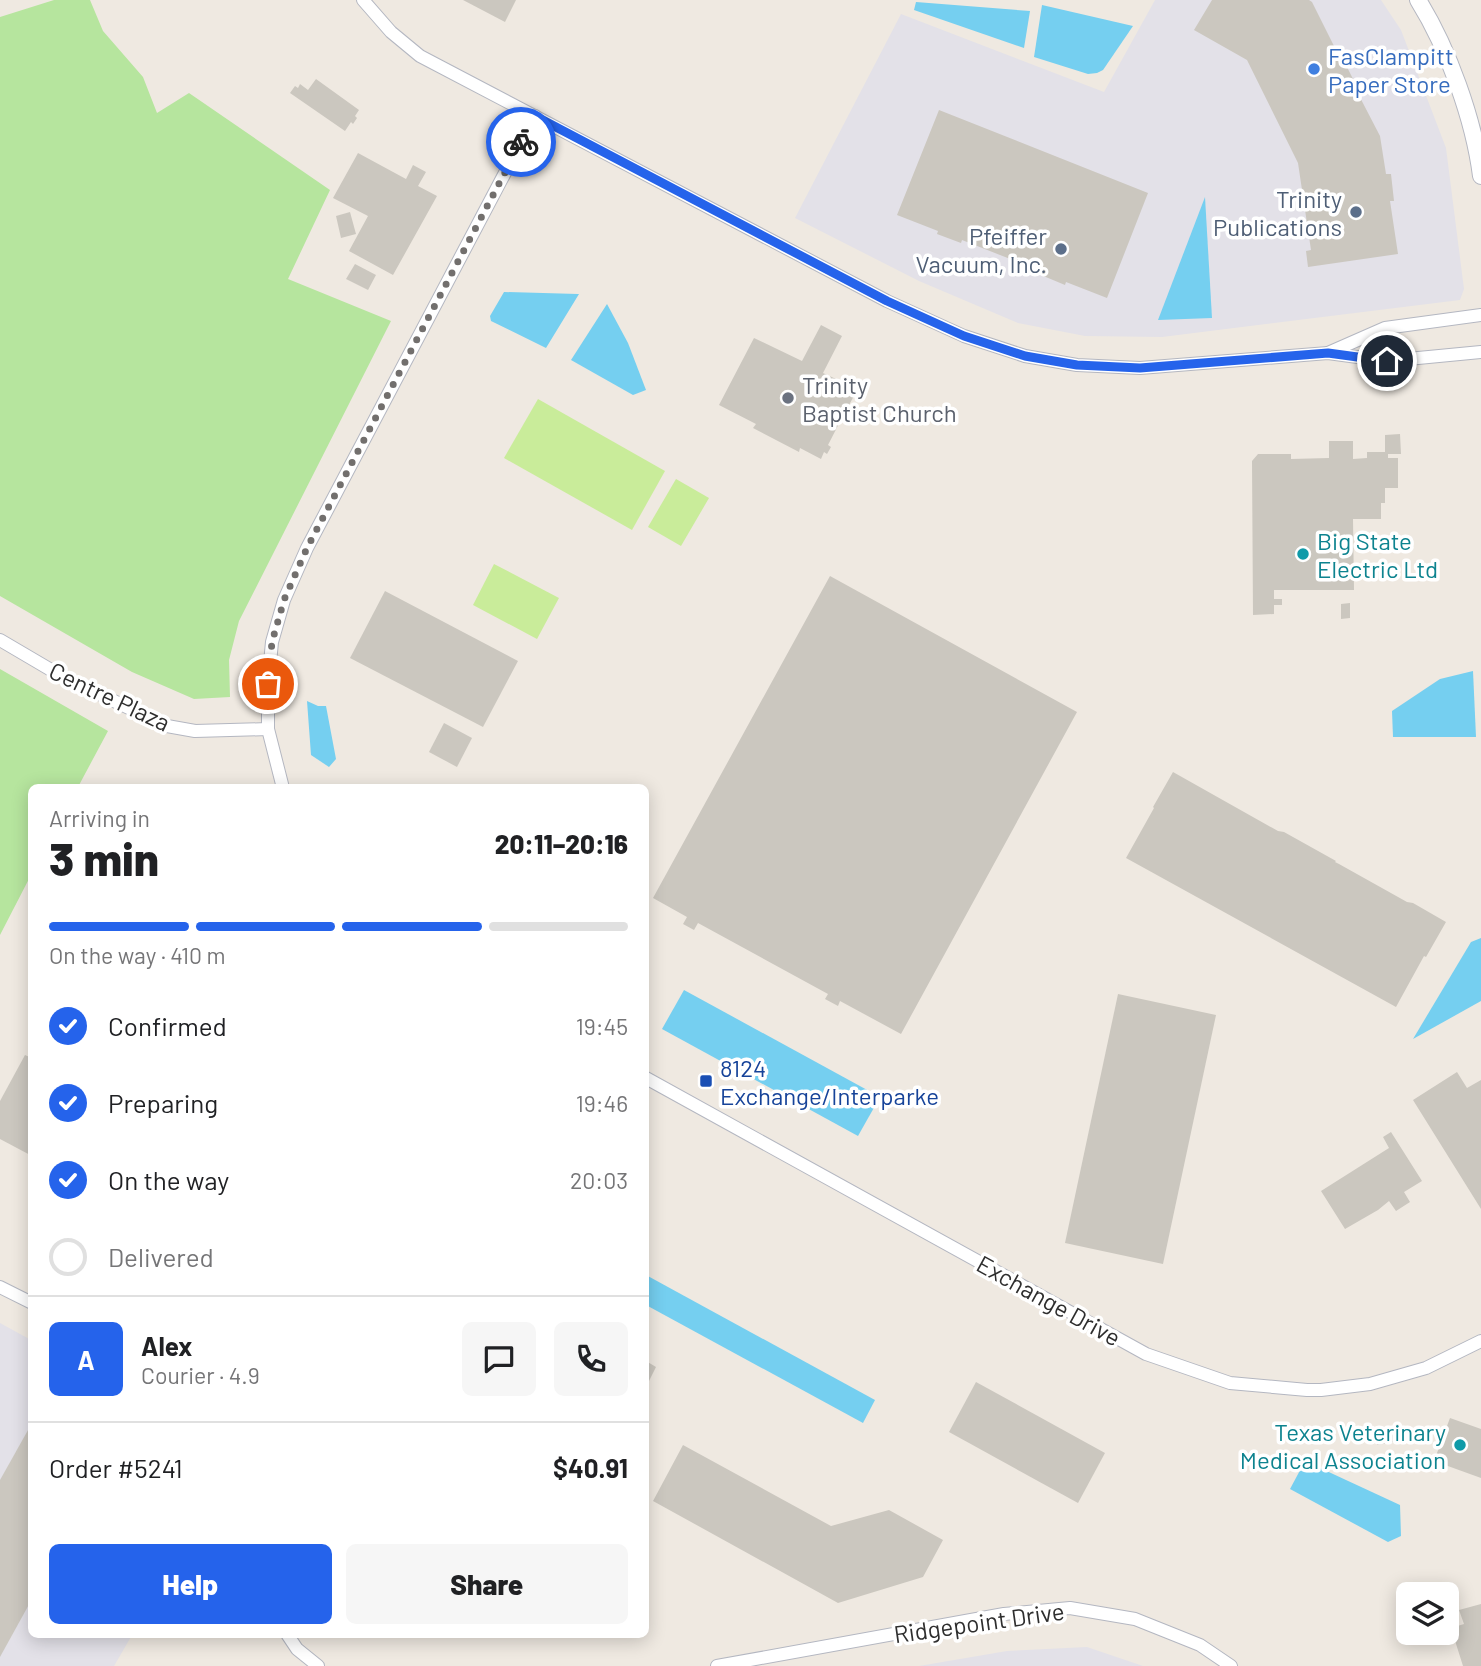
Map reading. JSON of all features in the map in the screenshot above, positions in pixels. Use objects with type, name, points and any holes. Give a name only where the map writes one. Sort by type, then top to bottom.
[{"type":"street","points":[[363,0],[391,32],[420,56],[887,301],[964,336],[1025,356],[1077,365],[1140,368],[1328,353],[1387,361],[1481,352]]},
{"type":"street","points":[[1418,0],[1442,44],[1467,111],[1478,152],[1481,176]]},
{"type":"street","points":[[282,784],[268,729],[268,684],[272,642],[284,600],[307,548],[535,116]]},
{"type":"street","points":[[1328,353],[1385,328],[1481,315]]},
{"type":"street","name":"Centre Plaza","points":[[0,640],[63,677],[167,726],[195,731],[268,729]]},
{"type":"street","name":"Exchange Drive","points":[[649,1080],[1146,1354],[1230,1383],[1307,1390],[1370,1384],[1426,1368],[1481,1341]]},
{"type":"street","points":[[0,1287],[28,1301]]},
{"type":"street","name":"Ridgepoint Drive","points":[[717,1666],[1004,1614],[1070,1608],[1135,1619],[1200,1645],[1231,1666]]},
{"type":"street","points":[[290,1638],[297,1649],[318,1666]]},
{"type":"shaded area","points":[[1155,0],[1381,0],[1401,30],[1446,148],[1464,289],[1460,300],[1162,337],[1085,336],[1018,323],[919,281],[795,218],[901,14],[1104,92]]},
{"type":"shaded area","points":[[0,1323],[28,1338],[28,1638],[130,1638],[114,1666],[0,1666]]},
{"type":"shaded area","points":[[1087,1647],[1143,1666],[919,1666],[1007,1651]]},
{"type":"green space","points":[[54,0],[90,0],[103,31],[143,77],[157,113],[189,93],[330,190],[288,279],[391,321],[239,621],[229,660],[230,697],[194,699],[132,672],[0,596],[0,17]]},
{"type":"green space","points":[[538,399],[665,471],[632,530],[504,458]]},
{"type":"green space","points":[[676,479],[709,498],[681,546],[648,527]]},
{"type":"green space","points":[[494,564],[559,598],[537,639],[473,605]]},
{"type":"green space","points":[[0,669],[108,731],[80,784],[28,784],[28,881],[0,935]]},
{"type":"water","points":[[916,2],[1030,11],[1024,48],[914,10]]},
{"type":"water","points":[[1042,5],[1133,26],[1103,70],[1088,74],[1034,57]]},
{"type":"water","points":[[1205,197],[1212,318],[1158,320]]},
{"type":"water","points":[[504,292],[579,294],[546,348],[491,321],[490,316]]},
{"type":"water","points":[[607,304],[628,343],[646,390],[633,395],[571,360]]},
{"type":"water","points":[[1473,671],[1476,737],[1393,737],[1392,711],[1440,679]]},
{"type":"water","points":[[307,701],[326,706],[336,759],[329,767],[311,755]]},
{"type":"water","points":[[1481,938],[1481,1001],[1413,1039],[1471,942]]},
{"type":"water","points":[[684,990],[880,1097],[858,1136],[662,1029]]},
{"type":"water","points":[[649,1277],[875,1400],[863,1423],[649,1307]]},
{"type":"water","points":[[1305,1461],[1400,1505],[1401,1536],[1388,1542],[1290,1489]]},
{"type":"building","points":[[463,0],[516,0],[505,22]]},
{"type":"building","points":[[1212,0],[1312,2],[1380,136],[1386,174],[1391,174],[1394,201],[1390,201],[1398,254],[1308,267],[1306,251],[1311,250],[1298,163],[1247,60],[1194,30]]},
{"type":"building","points":[[316,79],[359,110],[353,124],[351,122],[345,131],[290,93],[300,84],[308,90]]},
{"type":"building","points":[[939,110],[1148,193],[1107,298],[1066,282],[1065,285],[1041,275],[1043,272],[962,240],[961,243],[937,234],[938,231],[897,215]]},
{"type":"building","points":[[358,153],[406,179],[413,165],[426,172],[418,186],[437,196],[393,275],[349,251],[368,216],[333,198]]},
{"type":"building","points":[[350,212],[356,234],[341,238],[336,216]]},
{"type":"building","points":[[355,264],[376,275],[368,290],[346,279]]},
{"type":"building","name":"Trinity Baptist Church","points":[[821,325],[842,336],[823,373],[856,392],[848,407],[851,409],[849,412],[846,410],[828,445],[831,447],[827,454],[824,452],[821,459],[800,448],[799,452],[753,428],[756,424],[719,405],[754,338],[802,361]]},
{"type":"building","name":"Big State Electric Ltd","points":[[1400,434],[1401,454],[1388,454],[1388,458],[1398,458],[1398,488],[1385,488],[1381,519],[1353,519],[1354,590],[1274,590],[1274,599],[1282,599],[1282,605],[1274,605],[1274,614],[1253,615],[1252,461],[1258,454],[1291,454],[1291,459],[1329,458],[1329,441],[1353,441],[1353,459],[1367,458],[1367,452],[1385,452],[1385,435]]},
{"type":"building","points":[[830,576],[1077,712],[901,1034],[840,1001],[838,1006],[825,999],[828,994],[698,923],[694,930],[683,924],[687,917],[653,898]]},
{"type":"building","points":[[385,591],[518,661],[483,727],[350,658]]},
{"type":"building","points":[[1350,603],[1350,618],[1341,619],[1341,604]]},
{"type":"building","points":[[444,723],[472,738],[457,767],[429,752]]},
{"type":"building","points":[[1173,772],[1446,922],[1396,1007],[1126,858]]},
{"type":"building","points":[[1118,994],[1216,1015],[1163,1264],[1065,1243]]},
{"type":"building","points":[[25,1055],[28,1056],[28,1154],[0,1139],[0,1101]]},
{"type":"building","points":[[1457,1072],[1467,1088],[1481,1080],[1481,1209],[1413,1100]]},
{"type":"building","points":[[1391,1132],[1422,1181],[1404,1192],[1410,1202],[1396,1211],[1389,1201],[1345,1229],[1321,1191],[1389,1148],[1383,1137]]},
{"type":"building","points":[[649,1363],[656,1367],[649,1381]]},
{"type":"building","points":[[976,1382],[1105,1453],[1078,1503],[949,1432]]},
{"type":"building","name":"Texas Veterinary Medical Association","points":[[1450,1418],[1481,1429],[1481,1478],[1434,1461]]},
{"type":"building","points":[[28,1430],[28,1606],[0,1657],[0,1480]]},
{"type":"building","points":[[1393,1435],[1394,1442],[1377,1445],[1376,1438]]},
{"type":"building","points":[[683,1445],[831,1526],[889,1510],[943,1540],[923,1577],[838,1603],[653,1501]]},
{"type":"building","points":[[1481,1604],[1481,1666],[1463,1666],[1456,1645],[1459,1645],[1459,1626],[1464,1624],[1459,1610]]},
{"type":"way so far","points":[[268,684],[272,642],[284,600],[307,548],[521,142]]},
{"type":"place","name":"FasClampitt Paper Store","points":[[1314,69]]},
{"type":"place","name":"Trinity Publications","points":[[1356,212]]},
{"type":"place","name":"Pfeiffer Vacuum, Inc.","points":[[1061,249]]},
{"type":"place","name":"Trinity Baptist Church","points":[[788,398]]},
{"type":"place","name":"Big State Electric Ltd","points":[[1303,554]]},
{"type":"place","name":"8124 Exchange/Interparke","points":[[706,1081]]},
{"type":"place","name":"Texas Veterinary Medical Association","points":[[1460,1445]]},
{"type":"route","points":[[521,142],[535,116],[887,301],[964,336],[1025,356],[1077,365],[1140,368],[1328,353],[1387,361]]}]
